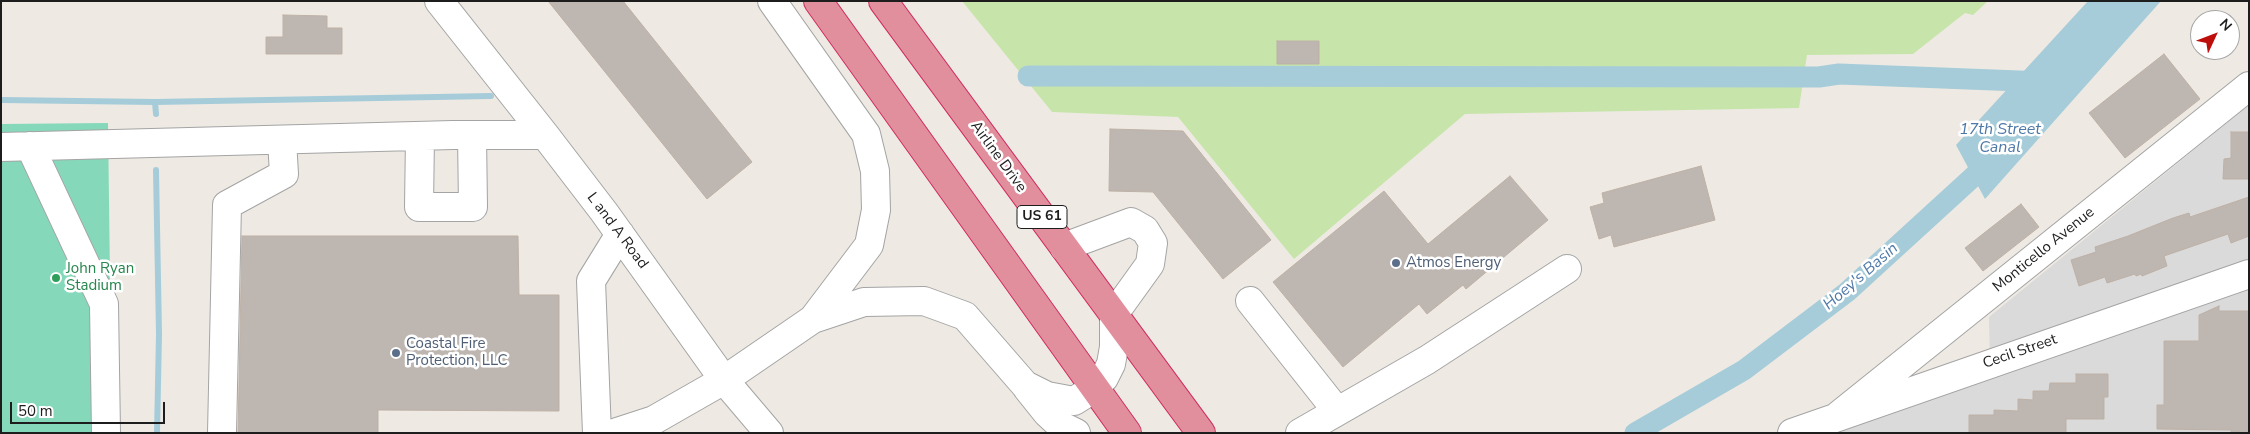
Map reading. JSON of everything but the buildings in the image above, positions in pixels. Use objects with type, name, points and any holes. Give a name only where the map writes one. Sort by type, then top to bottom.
[{"type":"highway","points":[[818,1],[1127,433]]},
{"type":"highway","name":"Airline Drive","points":[[883,1],[1201,433]]},
{"type":"street","name":"L and A Road","points":[[439,1],[545,134],[620,234],[724,380],[769,433]]},
{"type":"street","points":[[772,1],[866,134],[876,171],[876,210],[869,245],[813,319]]},
{"type":"street","name":"Monticello Avenue","points":[[1839,415],[2249,86]]},
{"type":"street","points":[[1,147],[545,134]]},
{"type":"street","points":[[420,136],[419,207],[472,207],[472,135]]},
{"type":"street","points":[[222,433],[227,206],[284,174],[282,140]]},
{"type":"street","points":[[30,146],[104,304],[106,433]]},
{"type":"street","points":[[1025,385],[1047,396],[1074,401],[1095,388],[1104,378],[1111,364],[1114,347],[1114,314],[1150,264],[1153,243],[1144,230],[1131,222],[1064,247]]},
{"type":"street","points":[[598,433],[591,281],[620,234]]},
{"type":"street","points":[[1300,433],[1426,360],[1568,268]]},
{"type":"street","name":"Cecil Street","points":[[1792,433],[1839,415],[2249,274]]},
{"type":"street","points":[[614,433],[654,420],[724,380],[813,319],[864,302],[924,301],[965,316],[1047,413],[1060,425],[1076,433]]},
{"type":"street","points":[[1250,301],[1338,411]]},
{"type":"shaded area","points":[[2249,105],[2249,433],[1826,433],[1990,372],[1989,317]]},
{"type":"green space","points":[[962,1],[1988,1],[1973,15],[1965,13],[1913,54],[1807,55],[1799,108],[1465,114],[1294,259],[1178,117],[1052,112]]},
{"type":"green space","name":"John Ryan Stadium","points":[[108,123],[112,433],[1,433],[1,124]]},
{"type":"water","name":"17th Street Canal","points":[[2088,1],[2161,1],[1985,199],[1956,145]]},
{"type":"waterway","points":[[1028,76],[1819,77],[1839,74],[2045,82]]},
{"type":"waterway","points":[[1,100],[155,102],[491,96]]},
{"type":"waterway","points":[[155,102],[156,114]]},
{"type":"waterway","name":"Hoey's Basin","points":[[1635,433],[1744,370],[1847,292],[1974,176],[1992,155]]},
{"type":"waterway","points":[[156,170],[159,334],[157,433]]},
{"type":"place","name":"Atmos Energy","points":[[1396,263]]},
{"type":"place","name":"John Ryan Stadium","points":[[56,278]]},
{"type":"place","name":"Coastal Fire Protection, LLC","points":[[396,353]]}]
